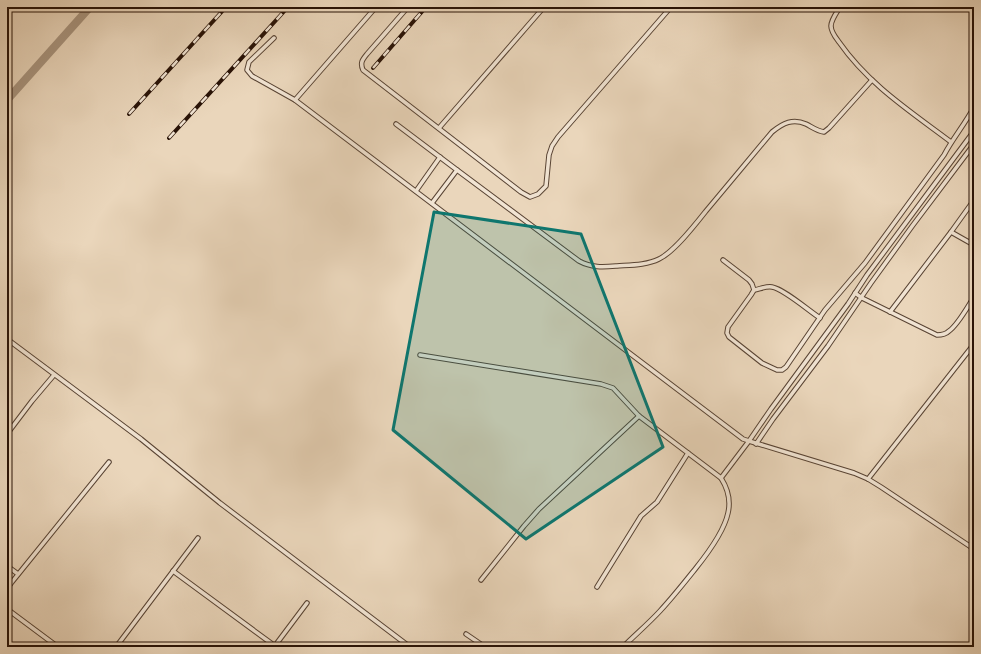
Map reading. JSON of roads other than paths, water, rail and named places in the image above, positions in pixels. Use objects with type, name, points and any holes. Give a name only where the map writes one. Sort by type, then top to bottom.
[{"type":"lane","points":[[295,100],[376,7]]},
{"type":"lane","points":[[408,7],[362,60],[361,66],[363,70],[521,192],[530,197],[538,194],[546,186],[549,155],[552,146],[558,137],[670,7]]},
{"type":"lane","points":[[439,128],[544,7]]},
{"type":"lane","points":[[840,7],[831,25],[833,32],[854,61],[883,91],[951,142]]},
{"type":"lane","points":[[274,38],[249,62],[247,70],[252,76],[295,100],[743,439],[748,442],[854,473],[868,479],[974,549]]},
{"type":"lane","points":[[396,124],[586,265],[606,267],[650,263],[669,253],[692,228],[772,132],[788,122],[797,122],[820,132],[824,132],[872,80]]},
{"type":"lane","points":[[820,318],[778,289],[771,287],[754,290],[728,327],[727,333],[728,337],[762,363],[777,370],[782,370],[786,367],[820,318],[865,263],[944,155],[974,107]]},
{"type":"lane","points":[[721,478],[854,293],[974,131]]},
{"type":"lane","points":[[756,444],[828,346],[913,225],[974,144]]},
{"type":"lane","points":[[416,191],[440,158]]},
{"type":"lane","points":[[432,203],[457,170]]},
{"type":"lane","points":[[890,312],[974,200]]},
{"type":"lane","points":[[951,232],[974,245]]},
{"type":"lane","points":[[723,260],[749,280],[754,290]]},
{"type":"lane","points":[[854,293],[937,335],[942,335],[950,331],[974,297]]},
{"type":"lane","points":[[7,339],[141,439],[220,504],[410,647]]},
{"type":"lane","points":[[868,479],[974,344]]},
{"type":"lane","points":[[420,355],[602,384],[613,388],[639,416],[721,478],[728,491],[729,503],[728,515],[720,534],[703,560],[677,592],[623,647]]},
{"type":"lane","points":[[7,434],[54,375]]},
{"type":"lane","points":[[481,580],[529,520],[639,416]]},
{"type":"lane","points":[[597,586],[641,516],[657,502],[688,453]]},
{"type":"lane","points":[[7,589],[110,462]]},
{"type":"lane","points":[[116,647],[198,538]]},
{"type":"lane","points":[[7,566],[18,574]]},
{"type":"lane","points":[[173,571],[275,647],[307,603]]},
{"type":"lane","points":[[7,609],[58,647]]},
{"type":"lane","points":[[466,634],[485,647]]},
{"type":"waterway","points":[[7,100],[90,7]]},
{"type":"railway","points":[[129,114],[226,7]]},
{"type":"railway","points":[[169,138],[288,7]]},
{"type":"railway","points":[[373,68],[426,7]]}]
